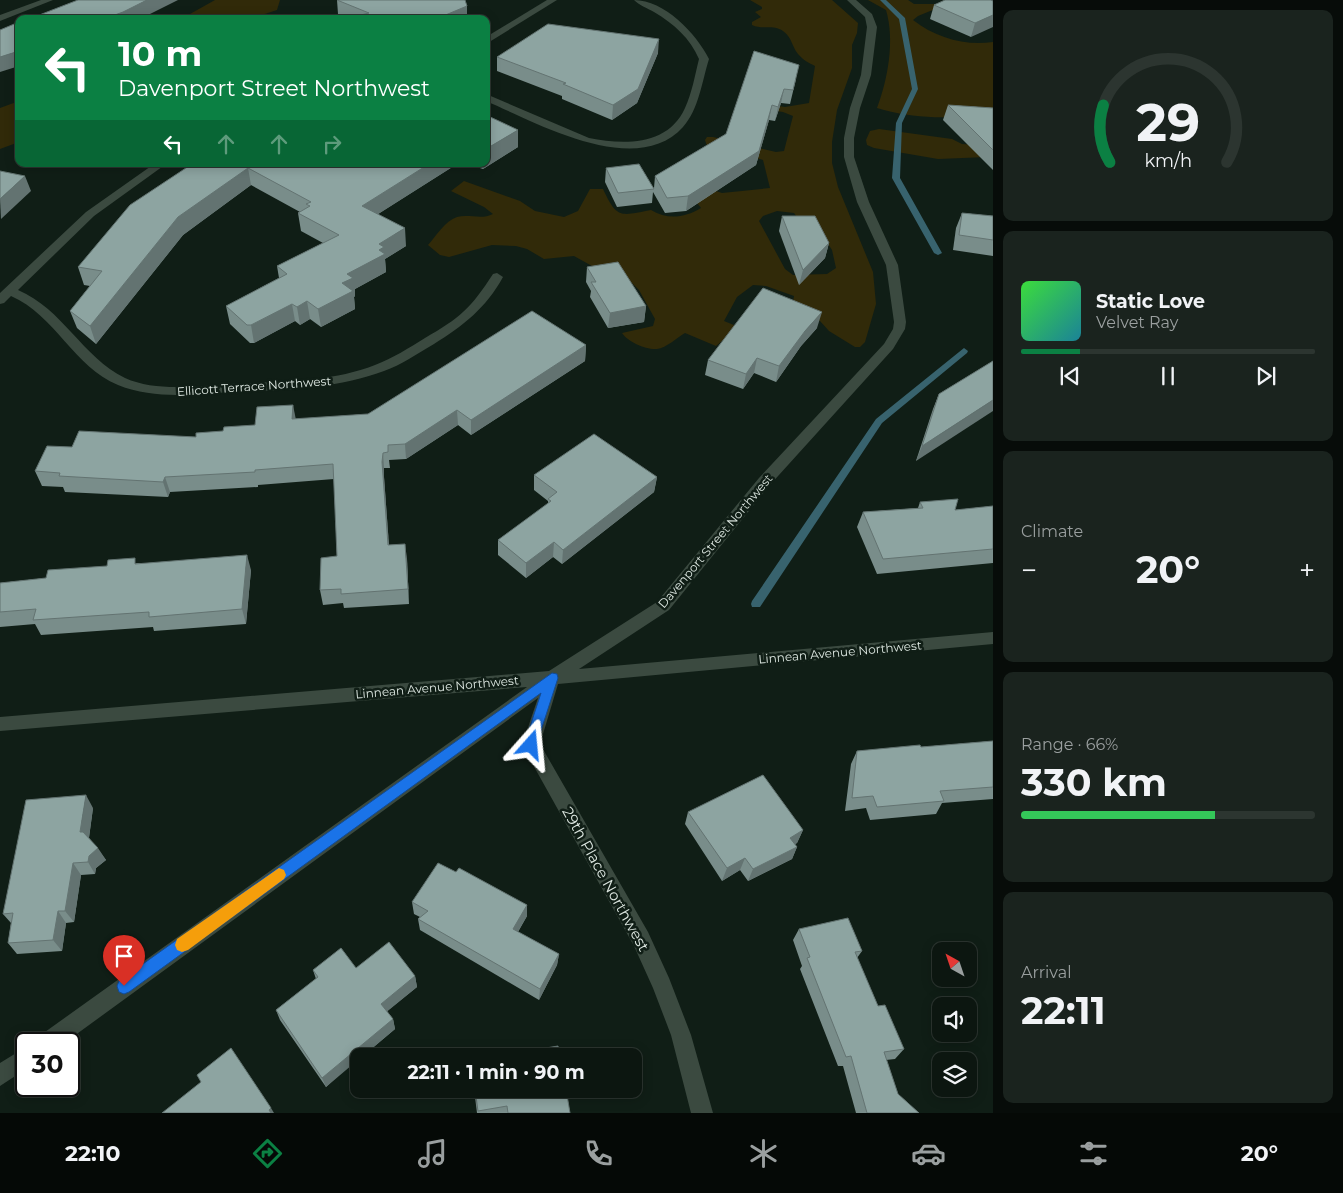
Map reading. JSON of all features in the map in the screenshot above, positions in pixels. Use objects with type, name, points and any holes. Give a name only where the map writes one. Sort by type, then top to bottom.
[{"type":"street","points":[[0,18],[49,0]]},
{"type":"street","points":[[490,39],[553,0]]},
{"type":"street","points":[[490,99],[586,140],[605,144],[648,144],[664,137],[679,125],[690,108],[704,59],[695,38],[681,26],[638,0]]},
{"type":"street","name":"Davenport Street Northwest","points":[[62,1032],[552,678],[663,606],[770,476],[889,346],[899,329],[900,322],[892,265],[863,202],[849,157],[849,138],[855,108],[866,76],[872,27],[869,16],[851,0]]},
{"type":"street","points":[[0,300],[95,210],[157,167]]},
{"type":"street","name":"Ellicott Terrace Northwest","points":[[11,290],[27,297],[40,306],[104,372],[127,383],[146,388],[177,392],[318,384],[378,368],[409,353],[463,321],[487,297],[497,277]]},
{"type":"street","name":"Linnean Avenue Northwest","points":[[0,724],[552,678],[993,638]]},
{"type":"street","name":"29th Place Northwest","points":[[552,678],[531,745],[641,939],[662,985],[681,1035],[702,1113]]},
{"type":"street","points":[[0,1076],[15,1065]]},
{"type":"shaded area","points":[[215,0],[280,0],[277,10],[261,15],[188,15]]},
{"type":"shaded area","points":[[750,0],[832,0],[858,23],[857,33],[852,45],[852,68],[837,110],[832,142],[832,163],[838,187],[873,272],[876,304],[865,342],[860,347],[855,347],[829,331],[820,321],[792,308],[794,296],[766,286],[753,285],[737,297],[724,321],[751,332],[728,336],[716,346],[685,333],[668,345],[657,349],[643,347],[622,333],[653,326],[655,319],[639,290],[621,272],[601,271],[574,256],[544,259],[527,249],[516,246],[492,245],[449,257],[440,255],[428,245],[445,225],[457,217],[484,217],[493,214],[484,207],[451,191],[464,181],[520,201],[535,211],[564,217],[578,211],[590,189],[603,189],[612,206],[621,213],[651,210],[676,217],[701,208],[678,179],[722,193],[770,188],[763,160],[721,147],[707,146],[705,140],[707,137],[713,137],[776,152],[784,151],[793,116],[783,112],[751,107],[752,102],[785,107],[809,103],[815,66],[800,56],[783,31],[752,25],[752,22],[761,17],[755,12],[762,9],[762,7]],"holes":[[[777,211],[794,213],[804,227],[819,230],[832,250],[836,268],[827,274],[793,275],[785,269],[759,221],[763,216]]]},
{"type":"shaded area","points":[[868,0],[908,0],[914,4],[940,4],[940,7],[913,20],[931,32],[961,42],[993,42],[993,118],[920,116],[877,108],[889,59],[889,22],[886,10]]},
{"type":"shaded area","points":[[15,102],[15,143],[0,149],[0,108]]},
{"type":"shaded area","points":[[879,129],[952,139],[962,144],[993,146],[987,157],[938,159],[874,148],[867,145],[866,140],[870,131]]},
{"type":"building","points":[[78,0],[147,0],[115,15],[39,15]]},
{"type":"building","points":[[337,0],[465,0],[467,6],[446,15],[361,15],[369,13]]},
{"type":"building","points":[[945,0],[991,0],[993,1],[993,15],[975,23],[934,5]]},
{"type":"building","points":[[15,24],[15,52],[0,57],[0,30]]},
{"type":"building","points":[[548,24],[659,39],[638,89],[613,105],[563,84],[566,83],[497,57]]},
{"type":"building","points":[[754,51],[799,65],[793,90],[784,89],[778,107],[772,105],[759,151],[688,196],[667,198],[655,176],[726,134]]},
{"type":"building","points":[[948,105],[993,108],[993,150]]},
{"type":"building","points":[[490,117],[518,130],[490,147]]},
{"type":"building","points":[[639,164],[654,189],[618,193],[606,168]]},
{"type":"building","points":[[187,167],[424,167],[362,206],[405,228],[379,244],[384,247],[379,250],[385,254],[347,274],[353,278],[342,283],[353,291],[318,309],[307,301],[297,307],[292,304],[251,325],[247,325],[226,306],[287,274],[277,266],[339,235],[298,213],[310,206],[306,204],[311,202],[248,168],[178,217],[90,326],[70,311],[102,271],[78,267],[130,205]]},
{"type":"building","points":[[0,171],[25,176],[0,199]]},
{"type":"building","points":[[962,213],[993,216],[993,240],[959,235]]},
{"type":"building","points":[[782,216],[815,216],[829,243],[803,270]]},
{"type":"building","points":[[618,262],[646,306],[610,313],[591,282],[596,282],[587,267]]},
{"type":"building","points":[[763,288],[822,312],[779,366],[757,358],[746,374],[708,360]]},
{"type":"building","points":[[532,311],[586,345],[471,420],[457,410],[405,444],[388,445],[388,452],[383,453],[388,545],[405,544],[408,589],[341,594],[341,589],[320,590],[321,558],[337,556],[333,464],[255,470],[255,472],[165,477],[163,482],[59,476],[60,473],[35,471],[47,446],[72,447],[79,431],[196,437],[196,433],[223,431],[224,427],[255,425],[257,407],[293,405],[292,419],[368,414]]},
{"type":"building","points":[[993,361],[993,400],[922,446],[939,394]]},
{"type":"building","points":[[594,434],[657,477],[563,550],[554,542],[526,563],[498,540],[551,501],[548,499],[557,492],[534,475]]},
{"type":"building","points":[[958,499],[955,510],[993,506],[993,549],[883,559],[863,512],[923,508],[920,502]]},
{"type":"building","points":[[247,555],[242,609],[149,617],[149,612],[33,620],[36,609],[0,612],[0,583],[46,578],[48,570],[107,566],[108,560],[135,558],[135,564]]},
{"type":"building","points":[[993,741],[993,787],[940,791],[944,801],[877,807],[873,796],[852,798],[857,751]]},
{"type":"building","points":[[763,775],[803,830],[790,838],[797,847],[753,869],[745,858],[727,868],[688,812]]},
{"type":"building","points":[[86,795],[80,832],[83,832],[98,848],[89,856],[88,862],[73,863],[65,911],[58,911],[53,940],[8,943],[13,913],[3,914],[26,800]]},
{"type":"building","points":[[438,863],[456,872],[459,868],[527,905],[513,929],[559,954],[540,989],[418,919],[428,911],[412,902]]},
{"type":"building","points":[[848,918],[862,951],[855,952],[878,1006],[885,1005],[904,1049],[884,1052],[898,1094],[919,1113],[867,1113],[851,1056],[846,1057],[807,958],[810,957],[799,929]]},
{"type":"building","points":[[389,942],[415,976],[381,1004],[393,1019],[358,1048],[350,1048],[350,1055],[322,1078],[276,1010],[318,977],[313,970],[341,948],[356,968]]},
{"type":"building","points":[[231,1048],[271,1108],[269,1110],[271,1113],[162,1113],[201,1082],[197,1075]]},
{"type":"building","points":[[476,1098],[568,1098],[570,1113],[508,1113],[507,1106],[478,1111]]},
{"type":"waterway","points":[[883,0],[902,18],[915,89],[899,123],[896,178],[938,253]]},
{"type":"waterway","points":[[756,604],[879,421],[964,351]]},
{"type":"slow traffic","points":[[182,945],[279,875]]},
{"type":"route","points":[[124,986],[552,678],[531,745]]}]
